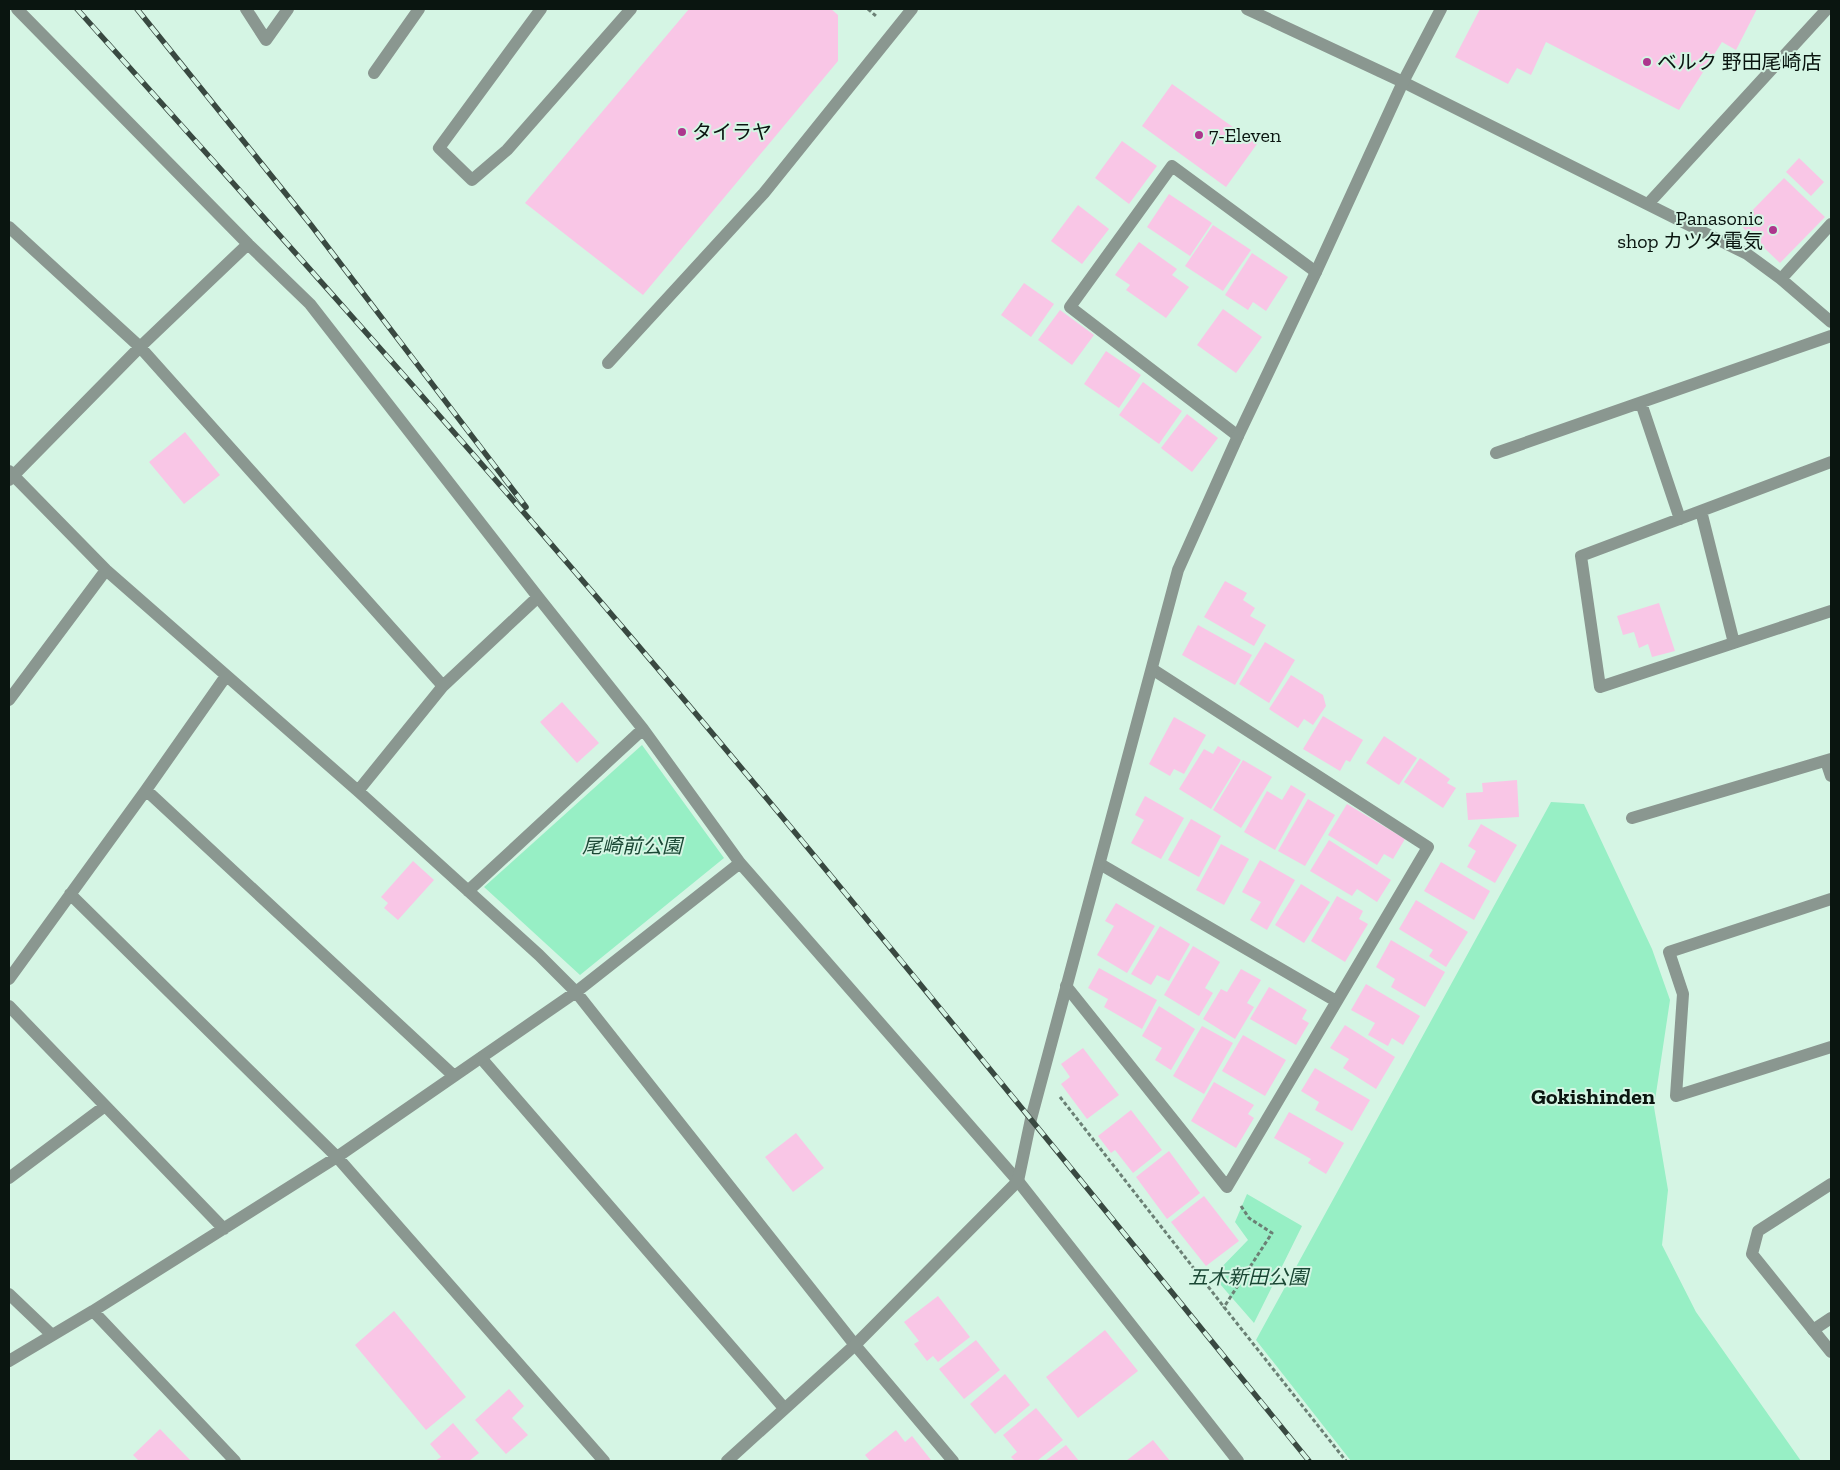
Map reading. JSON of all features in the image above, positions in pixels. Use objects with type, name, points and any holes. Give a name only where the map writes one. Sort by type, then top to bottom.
[{"type":"street","points":[[17,9],[248,244],[310,304],[538,598],[643,729],[740,862],[1018,1181],[1238,1461]]},
{"type":"street","points":[[246,9],[266,40],[288,9]]},
{"type":"street","points":[[374,73],[419,9]]},
{"type":"street","points":[[541,9],[438,148],[472,180],[507,150],[630,9]]},
{"type":"street","points":[[608,363],[764,192],[912,9]]},
{"type":"street","points":[[1247,9],[1261,12],[1747,254],[1781,279],[1831,322]]},
{"type":"street","points":[[727,1461],[855,1345],[1018,1181],[1030,1119],[1178,570],[1238,436],[1403,82],[1441,9]]},
{"type":"street","points":[[1648,204],[1828,9]]},
{"type":"street","points":[[1238,436],[1070,307],[1172,166],[1316,272]]},
{"type":"street","points":[[1781,279],[1831,224]]},
{"type":"street","points":[[9,228],[140,347],[443,686]]},
{"type":"street","points":[[248,244],[10,475],[106,570],[358,791],[539,955],[576,992],[855,1345],[953,1461]]},
{"type":"street","points":[[1496,453],[1831,336]]},
{"type":"street","points":[[1641,403],[1680,519]]},
{"type":"street","points":[[1831,462],[1581,556],[1600,687],[1831,611]]},
{"type":"street","points":[[1700,511],[1734,643]]},
{"type":"street","points":[[9,700],[106,570]]},
{"type":"street","points":[[358,791],[443,686],[538,598]]},
{"type":"street","points":[[1066,986],[1227,1187],[1428,847],[1152,669]]},
{"type":"street","points":[[9,979],[226,676]]},
{"type":"street","points":[[468,891],[643,729]]},
{"type":"street","points":[[1632,818],[1829,760],[1831,776]]},
{"type":"street","points":[[146,790],[454,1076]]},
{"type":"street","points":[[9,1361],[93,1311],[337,1157],[576,992],[740,862]]},
{"type":"street","points":[[1100,864],[1336,1001]]},
{"type":"street","points":[[70,894],[337,1157],[604,1461]]},
{"type":"street","points":[[1831,899],[1669,952],[1683,994],[1676,1096],[1831,1047]]},
{"type":"street","points":[[9,1006],[224,1229]]},
{"type":"street","points":[[481,1058],[784,1408]]},
{"type":"street","points":[[9,1178],[105,1106]]},
{"type":"street","points":[[1831,1184],[1758,1231],[1752,1254],[1831,1352]]},
{"type":"street","points":[[9,1294],[52,1336]]},
{"type":"street","points":[[93,1311],[235,1461]]},
{"type":"street","points":[[1813,1330],[1831,1318]]},
{"type":"path","points":[[1043,1075],[1346,1461]]},
{"type":"path","points":[[1224,1307],[1272,1233],[1249,1218],[1227,1187]]},
{"type":"green space","name":"尾崎前公園","points":[[642,745],[724,858],[580,975],[484,887]]},
{"type":"green space","points":[[1551,802],[1584,804],[1652,949],[1670,1000],[1654,1107],[1668,1190],[1662,1245],[1696,1312],[1801,1461],[1351,1461],[1256,1340]]},
{"type":"green space","name":"五木新田公園","points":[[1247,1194],[1302,1226],[1254,1323],[1213,1276],[1248,1240],[1235,1222]]},
{"type":"building","name":"タイラヤ","points":[[689,9],[831,9],[838,15],[838,61],[643,295],[525,203]]},
{"type":"building","name":"ベルク 野田尾崎店","points":[[1480,9],[1757,9],[1736,50],[1722,42],[1679,110],[1546,42],[1531,75],[1517,68],[1508,84],[1455,57]]},
{"type":"building","name":"7-Eleven","points":[[1172,84],[1257,144],[1226,187],[1142,126]]},
{"type":"building","points":[[1122,141],[1157,166],[1129,204],[1095,178]]},
{"type":"building","points":[[1799,158],[1824,182],[1811,196],[1786,172]]},
{"type":"building","points":[[1784,178],[1825,217],[1780,263],[1739,224]]},
{"type":"building","points":[[1169,194],[1212,223],[1190,256],[1147,227]]},
{"type":"building","points":[[1078,205],[1109,229],[1082,264],[1051,241]]},
{"type":"building","points":[[1213,225],[1251,250],[1223,291],[1185,266]]},
{"type":"building","points":[[1139,242],[1177,269],[1172,275],[1189,287],[1166,318],[1126,290],[1130,285],[1115,275]]},
{"type":"building","points":[[1252,253],[1288,277],[1266,311],[1253,302],[1248,310],[1225,295]]},
{"type":"building","points":[[1024,283],[1054,304],[1031,337],[1001,315]]},
{"type":"building","points":[[1223,309],[1262,337],[1236,373],[1197,345]]},
{"type":"building","points":[[1060,310],[1094,335],[1072,365],[1038,340]]},
{"type":"building","points":[[1106,351],[1141,375],[1119,408],[1084,384]]},
{"type":"building","points":[[1143,382],[1182,411],[1159,444],[1119,415]]},
{"type":"building","points":[[1187,414],[1218,438],[1192,472],[1161,448]]},
{"type":"building","points":[[185,432],[220,475],[184,504],[149,462]]},
{"type":"building","points":[[1225,581],[1247,593],[1243,600],[1255,608],[1250,616],[1266,625],[1254,646],[1204,617]]},
{"type":"building","points":[[1659,603],[1675,651],[1652,657],[1648,644],[1639,648],[1634,632],[1623,635],[1617,616]]},
{"type":"building","points":[[1198,625],[1252,655],[1235,685],[1182,655]]},
{"type":"building","points":[[1265,642],[1295,660],[1269,703],[1239,684]]},
{"type":"building","points":[[1291,675],[1323,695],[1326,706],[1313,725],[1304,719],[1298,728],[1269,709]]},
{"type":"building","points":[[562,702],[599,743],[577,763],[540,722]]},
{"type":"building","points":[[1323,716],[1363,740],[1350,762],[1346,760],[1340,771],[1303,749]]},
{"type":"building","points":[[1174,717],[1206,735],[1184,774],[1174,769],[1170,776],[1149,764]]},
{"type":"building","points":[[1384,736],[1417,758],[1399,785],[1366,763]]},
{"type":"building","points":[[1218,746],[1241,760],[1211,809],[1179,789],[1204,749],[1213,754]]},
{"type":"building","points":[[1420,758],[1450,779],[1447,783],[1456,788],[1443,808],[1404,782]]},
{"type":"building","points":[[1243,760],[1272,777],[1241,828],[1213,810]]},
{"type":"building","points":[[1517,780],[1519,817],[1468,820],[1466,793],[1483,792],[1482,783]]},
{"type":"building","points":[[1291,785],[1306,794],[1275,850],[1244,832],[1267,791],[1282,800]]},
{"type":"building","points":[[1145,796],[1184,818],[1161,859],[1131,843],[1144,820],[1135,815]]},
{"type":"building","points":[[1308,799],[1335,815],[1305,866],[1278,851]]},
{"type":"building","points":[[1347,804],[1405,839],[1393,859],[1384,854],[1377,865],[1328,835]]},
{"type":"building","points":[[1191,819],[1221,836],[1199,877],[1168,860]]},
{"type":"building","points":[[1481,824],[1517,845],[1495,883],[1467,867],[1476,851],[1468,846]]},
{"type":"building","points":[[1329,840],[1391,880],[1377,902],[1357,889],[1352,896],[1310,871]]},
{"type":"building","points":[[1221,844],[1249,859],[1224,905],[1196,890]]},
{"type":"building","points":[[1260,860],[1295,880],[1267,930],[1250,920],[1261,902],[1242,892]]},
{"type":"building","points":[[413,861],[434,880],[398,920],[384,908],[388,903],[381,897]]},
{"type":"building","points":[[1441,862],[1490,891],[1474,920],[1424,891]]},
{"type":"building","points":[[1301,884],[1330,902],[1304,943],[1275,925]]},
{"type":"building","points":[[1337,896],[1363,911],[1359,919],[1368,924],[1345,962],[1311,941]]},
{"type":"building","points":[[1416,900],[1468,932],[1446,967],[1429,956],[1433,950],[1399,929]]},
{"type":"building","points":[[1116,903],[1155,926],[1127,973],[1097,955],[1114,926],[1105,921]]},
{"type":"building","points":[[1160,926],[1190,944],[1169,981],[1157,975],[1151,985],[1131,974]]},
{"type":"building","points":[[1391,940],[1445,972],[1425,1007],[1391,987],[1395,979],[1376,967]]},
{"type":"building","points":[[1193,946],[1220,962],[1205,988],[1213,993],[1199,1016],[1164,995]]},
{"type":"building","points":[[1099,968],[1157,1000],[1142,1029],[1104,1007],[1108,999],[1088,988]]},
{"type":"building","points":[[1241,969],[1261,980],[1247,1003],[1254,1007],[1235,1039],[1203,1019],[1221,989],[1227,992]]},
{"type":"building","points":[[1366,984],[1420,1016],[1403,1045],[1392,1038],[1388,1046],[1368,1035],[1375,1023],[1351,1010]]},
{"type":"building","points":[[1269,987],[1307,1010],[1302,1019],[1309,1023],[1296,1045],[1250,1019]]},
{"type":"building","points":[[1159,1006],[1195,1029],[1171,1070],[1155,1060],[1162,1048],[1142,1036]]},
{"type":"building","points":[[1345,1025],[1395,1057],[1376,1089],[1343,1068],[1349,1059],[1330,1048]]},
{"type":"building","points":[[1202,1026],[1233,1043],[1204,1094],[1173,1076]]},
{"type":"building","points":[[1243,1035],[1286,1060],[1265,1096],[1222,1071]]},
{"type":"building","points":[[1083,1048],[1119,1095],[1087,1119],[1061,1084],[1070,1077],[1061,1064]]},
{"type":"building","points":[[1315,1068],[1370,1100],[1352,1131],[1315,1110],[1319,1102],[1301,1091]]},
{"type":"building","points":[[1214,1082],[1254,1105],[1248,1114],[1254,1118],[1236,1148],[1191,1121]]},
{"type":"building","points":[[1131,1110],[1162,1150],[1133,1173],[1115,1150],[1111,1153],[1098,1136]]},
{"type":"building","points":[[1289,1112],[1344,1143],[1326,1174],[1308,1163],[1311,1159],[1274,1138]]},
{"type":"building","points":[[796,1133],[824,1168],[793,1192],[765,1157]]},
{"type":"building","points":[[1169,1151],[1200,1193],[1167,1219],[1136,1177]]},
{"type":"building","points":[[1204,1196],[1239,1241],[1206,1266],[1171,1222]]},
{"type":"building","points":[[938,1296],[970,1337],[938,1362],[933,1356],[927,1361],[914,1344],[919,1341],[904,1322]]},
{"type":"building","points":[[394,1311],[466,1397],[426,1430],[355,1345]]},
{"type":"building","points":[[1105,1330],[1138,1371],[1078,1418],[1046,1377]]},
{"type":"building","points":[[976,1340],[1000,1370],[964,1399],[939,1369]]},
{"type":"building","points":[[1005,1374],[1030,1405],[995,1434],[970,1404]]},
{"type":"building","points":[[509,1389],[524,1406],[512,1418],[528,1435],[506,1454],[475,1420]]},
{"type":"building","points":[[1036,1408],[1063,1440],[1037,1461],[1015,1461],[1011,1457],[1017,1452],[1003,1435]]},
{"type":"building","points":[[453,1423],[479,1453],[469,1461],[435,1461],[441,1457],[430,1444]]},
{"type":"building","points":[[160,1429],[191,1461],[139,1461],[133,1455]]},
{"type":"building","points":[[896,1430],[905,1442],[912,1436],[931,1460],[870,1461],[865,1455]]},
{"type":"building","points":[[1153,1440],[1170,1461],[1126,1461]]},
{"type":"building","points":[[1066,1445],[1079,1461],[1045,1461]]},
{"type":"railway","points":[[77,9],[408,380],[653,663],[950,1020],[1309,1461]]},
{"type":"railway","points":[[137,9],[311,225],[526,507]]},
{"type":"place","name":"ベルク 野田尾崎店","points":[[1647,62]]},
{"type":"place","name":"タイラヤ","points":[[682,132]]},
{"type":"place","name":"7-Eleven","points":[[1199,135]]},
{"type":"place","name":"Panasonic shop カツタ電気","points":[[1773,230]]},
{"type":"district","name":"Gokishinden","points":[[1593,1096]]}]
